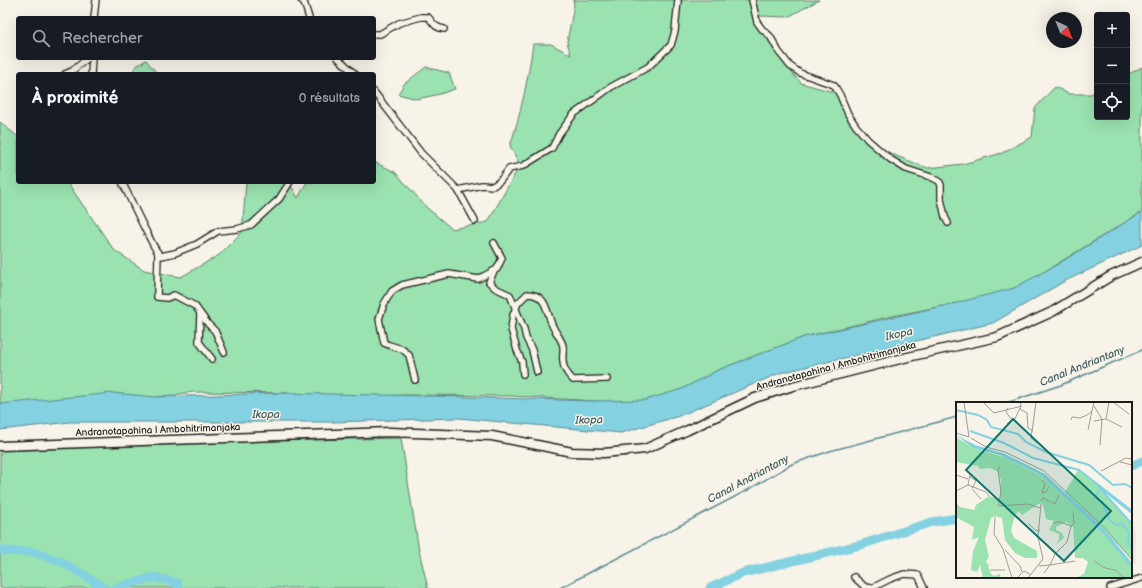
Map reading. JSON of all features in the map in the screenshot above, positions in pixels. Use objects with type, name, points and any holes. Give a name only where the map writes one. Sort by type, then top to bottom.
[{"type":"main road","name":"Andranotapahina | Ambohitrimanjaka","points":[[0,446],[390,432],[492,436],[572,452],[604,453],[645,449],[755,398],[792,386],[997,337],[1052,312],[1111,276],[1142,262]]},
{"type":"street","points":[[93,16],[95,0]]},
{"type":"street","points":[[301,0],[304,2],[308,16]]},
{"type":"street","points":[[458,190],[482,186],[493,186],[500,181],[509,169],[523,166],[552,148],[559,134],[574,114],[611,88],[648,67],[671,45],[675,31],[678,0]]},
{"type":"street","points":[[752,0],[757,22],[770,36],[779,52],[790,66],[800,73],[834,85],[848,114],[868,140],[906,169],[939,181],[941,185],[941,199],[948,223]]},
{"type":"street","points":[[376,34],[380,34],[399,23],[421,17],[430,18],[432,23],[444,29]]},
{"type":"street","points":[[70,72],[86,60]]},
{"type":"street","points":[[91,72],[92,60]]},
{"type":"street","points":[[340,60],[353,72]]},
{"type":"street","points":[[376,95],[421,153],[458,190],[475,221]]},
{"type":"street","points":[[123,184],[158,253],[157,298],[167,298],[174,295],[195,306],[215,331],[224,352]]},
{"type":"street","points":[[158,253],[162,256],[197,244],[218,231],[237,229],[251,225],[279,199],[289,184]]},
{"type":"street","points":[[494,243],[502,258],[489,282],[495,288],[510,295],[532,350],[537,372]]},
{"type":"street","points":[[415,380],[409,356],[402,349],[389,346],[384,343],[379,319],[384,304],[392,291],[402,285],[449,274],[478,279],[494,271]]},
{"type":"street","points":[[523,374],[522,362],[510,329],[513,315],[518,303],[527,294],[535,294],[543,300],[553,327],[563,344],[562,362],[566,373],[573,380],[607,379]]},
{"type":"street","points":[[200,313],[199,342],[212,359]]},
{"type":"street","points":[[854,577],[865,588],[872,588],[904,574],[918,575],[924,588]]},
{"type":"street","points":[[1110,588],[1127,585],[1142,578]]},
{"type":"shaded area","points":[[1132,526],[1133,526],[1136,562],[1132,563]]},
{"type":"green space","points":[[573,0],[819,0],[788,17],[759,16],[768,37],[787,67],[801,83],[837,93],[845,115],[865,141],[899,157],[928,168],[963,164],[1002,153],[1032,137],[1035,108],[1055,87],[1069,94],[1091,94],[1094,92],[1094,120],[1130,120],[1130,73],[1142,67],[1142,212],[1024,284],[979,302],[952,304],[888,317],[804,337],[718,370],[682,389],[653,399],[629,403],[511,396],[407,395],[345,397],[293,393],[194,392],[150,398],[0,409],[0,122],[16,135],[16,184],[68,184],[114,250],[144,270],[181,277],[219,255],[242,232],[246,184],[290,184],[298,198],[306,184],[376,184],[376,163],[395,172],[426,207],[452,229],[488,222],[520,165],[510,146],[524,96],[533,44],[551,44],[571,55],[567,42],[574,5]]},
{"type":"green space","points":[[146,60],[156,72],[133,72],[135,67]]},
{"type":"green space","points":[[426,67],[449,73],[455,89],[417,99],[398,94],[404,84]]},
{"type":"green space","points":[[401,438],[419,551],[428,588],[0,588],[0,450],[184,443]]},
{"type":"water","points":[[1142,212],[1142,245],[1065,281],[993,323],[780,373],[679,416],[621,433],[458,418],[333,422],[70,422],[0,430],[0,404],[113,393],[155,397],[277,393],[593,401],[645,400],[682,389],[718,370],[804,337],[952,304],[1014,288],[1058,264]]},
{"type":"waterway","name":"Canal Andriantany","points":[[1009,402],[1061,385],[1142,350]]},
{"type":"waterway","name":"Canal Andriantany","points":[[560,588],[746,491],[792,464],[830,451],[956,417]]},
{"type":"waterway","points":[[1132,466],[1142,461]]},
{"type":"waterway","points":[[710,588],[743,573],[860,545],[932,522],[956,518]]},
{"type":"waterway","name":"Ikopa","points":[[0,549],[3,551],[33,552],[62,562],[105,588]]},
{"type":"waterway","name":"Ikopa","points":[[115,588],[154,577],[177,583],[178,588]]}]
